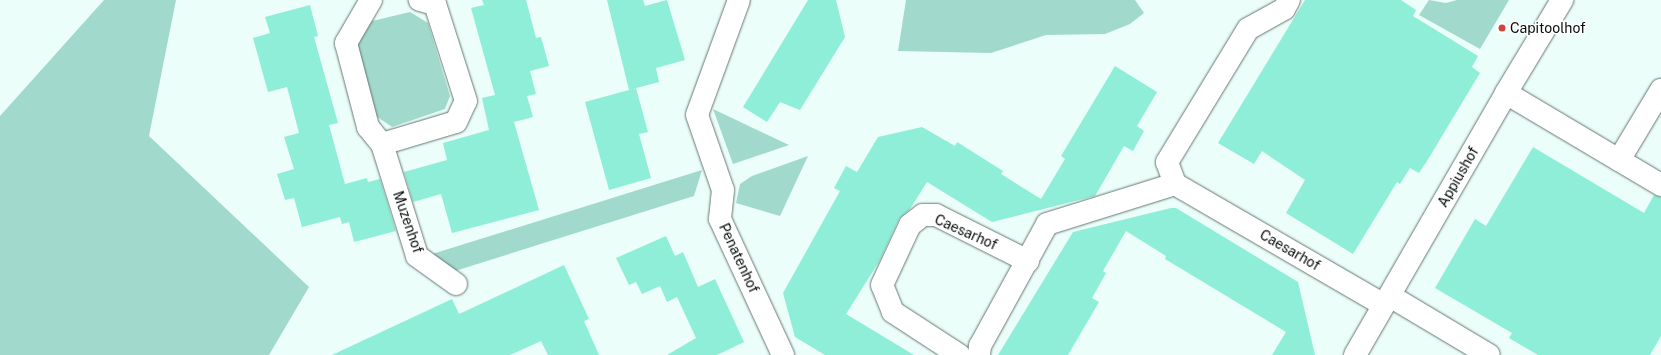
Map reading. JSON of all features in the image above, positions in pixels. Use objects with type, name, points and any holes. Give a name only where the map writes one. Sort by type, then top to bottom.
[{"type":"street","name":"Muzenhof","points":[[371,0],[346,44],[368,127],[382,144],[417,256],[456,284]]},
{"type":"street","points":[[382,144],[456,122],[466,101],[435,4],[420,0]]},
{"type":"street","name":"Penatenhof","points":[[739,0],[697,114],[723,190],[720,219],[783,355]]},
{"type":"street","points":[[979,355],[980,346],[1047,224],[1175,184],[1167,162],[1248,29],[1284,9],[1289,0]]},
{"type":"street","name":"Appiushof","points":[[1355,355],[1506,93],[1562,0]]},
{"type":"street","points":[[1619,160],[1661,90]]},
{"type":"street","points":[[1506,93],[1661,185]]},
{"type":"street","name":"Caesarhof","points":[[1175,184],[1489,355]]},
{"type":"street","name":"Caesarhof","points":[[959,355],[893,312],[882,285],[910,225],[923,215],[936,215],[1028,261]]},
{"type":"green space","points":[[104,0],[176,0],[149,136],[309,287],[269,355],[0,355],[0,116]]},
{"type":"green space","points":[[906,0],[1135,0],[1144,13],[1130,24],[1105,34],[1046,35],[991,53],[898,51]]},
{"type":"green space","points":[[1429,0],[1446,3],[1457,0],[1509,0],[1480,49],[1419,15]]},
{"type":"green space","points":[[410,12],[428,23],[450,96],[445,109],[392,127],[376,116],[357,42],[368,22]]},
{"type":"green space","points":[[713,109],[789,145],[733,164]]},
{"type":"green space","points":[[808,156],[780,216],[736,203],[740,184],[752,176]]},
{"type":"green space","points":[[702,170],[694,196],[455,271],[429,255]]},
{"type":"building","points":[[482,0],[526,0],[536,38],[541,37],[549,66],[530,71],[536,94],[527,96],[533,117],[514,122],[539,210],[452,233],[441,194],[413,202],[404,172],[447,160],[443,143],[489,130],[482,98],[495,95],[471,8],[484,5]]},
{"type":"building","points":[[607,0],[643,0],[645,6],[667,0],[685,60],[656,68],[659,82],[629,90]]},
{"type":"building","points":[[808,0],[836,0],[845,37],[800,110],[780,102],[767,122],[743,107]]},
{"type":"building","points":[[1305,0],[1401,0],[1416,10],[1413,16],[1478,56],[1472,67],[1480,73],[1427,161],[1419,173],[1410,168],[1400,184],[1397,182],[1353,254],[1286,213],[1305,180],[1262,151],[1254,164],[1218,143]]},
{"type":"building","points":[[310,5],[318,36],[314,37],[338,123],[329,125],[345,184],[367,178],[368,182],[380,179],[396,231],[354,242],[349,222],[342,224],[340,217],[302,227],[294,198],[285,200],[277,174],[294,169],[284,137],[299,133],[287,87],[268,92],[253,38],[270,33],[265,17]]},
{"type":"building","points":[[1115,66],[1157,92],[1137,126],[1144,131],[1133,151],[1124,146],[1095,196],[992,222],[927,182],[910,209],[899,219],[880,260],[846,314],[914,355],[825,355],[795,337],[783,293],[840,191],[834,188],[846,166],[857,172],[878,137],[922,127],[955,146],[957,142],[1003,171],[1001,174],[1041,199],[1065,159],[1061,156]]},
{"type":"building","points":[[636,88],[648,132],[639,134],[651,178],[609,190],[585,102]]},
{"type":"building","points":[[1533,147],[1644,213],[1654,195],[1661,197],[1661,336],[1650,355],[1538,355],[1509,338],[1512,333],[1435,288],[1475,219],[1486,226]]},
{"type":"building","points":[[1176,208],[1298,282],[1315,355],[1272,355],[1286,332],[1165,259],[1166,256],[1126,231],[1103,271],[1106,273],[1092,298],[1099,302],[1068,355],[998,355],[1073,232]]},
{"type":"building","points":[[666,236],[675,256],[683,252],[698,287],[715,279],[744,342],[717,355],[667,355],[696,338],[677,297],[667,302],[660,286],[642,294],[636,282],[629,285],[616,258]]},
{"type":"building","points":[[564,265],[589,319],[584,321],[599,355],[548,355],[541,341],[510,355],[332,355],[452,299],[459,314]]},
{"type":"place","name":"Capitoolhof","points":[[1502,28]]}]
